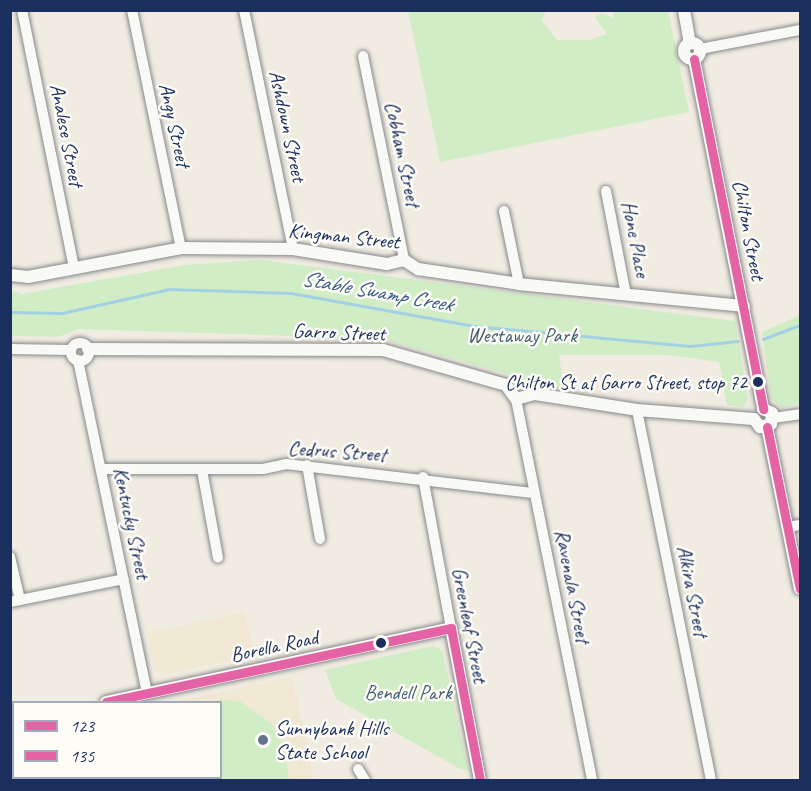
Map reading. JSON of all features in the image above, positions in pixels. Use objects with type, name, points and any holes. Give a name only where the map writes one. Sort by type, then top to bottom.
[{"type":"street","name":"Analese Street","points":[[22,10],[74,268]]},
{"type":"street","name":"Angy Street","points":[[132,10],[181,248]]},
{"type":"street","name":"Ashdown Street","points":[[244,10],[293,249]]},
{"type":"street","name":"Chilton Street","points":[[684,10],[695,50],[763,409]]},
{"type":"street","points":[[695,50],[801,30]]},
{"type":"street","name":"Cobham Street","points":[[363,56],[404,260]]},
{"type":"street","name":"Hone Place","points":[[606,191],[626,295]]},
{"type":"street","points":[[504,211],[519,284]]},
{"type":"street","name":"Kingman Street","points":[[10,275],[28,276],[181,248],[293,249],[387,264],[404,260],[418,269],[519,284],[744,306]]},
{"type":"street","points":[[10,349],[71,350],[79,343],[88,349],[86,358],[78,360],[71,350]]},
{"type":"street","name":"Garro Street","points":[[88,349],[383,350],[506,385],[516,399]]},
{"type":"street","name":"Kentucky Street","points":[[78,360],[147,693]]},
{"type":"street","points":[[516,399],[535,394],[637,410],[754,418],[763,409],[770,423],[787,527],[801,589]]},
{"type":"street","name":"Ravenala Street","points":[[516,399],[592,780]]},
{"type":"street","name":"Alkira Street","points":[[637,410],[711,780]]},
{"type":"street","points":[[754,418],[760,427],[801,414]]},
{"type":"street","points":[[307,465],[320,539]]},
{"type":"street","name":"Cedrus Street","points":[[101,469],[202,470],[307,465],[423,477],[534,493]]},
{"type":"street","points":[[202,470],[218,558]]},
{"type":"street","name":"Greenleaf Street","points":[[423,477],[480,780]]},
{"type":"street","points":[[787,527],[801,525]]},
{"type":"street","points":[[10,557],[15,601],[124,579]]},
{"type":"street","name":"Borella Road","points":[[111,701],[452,628]]},
{"type":"street","points":[[358,769],[365,780]]},
{"type":"shaded area","points":[[245,612],[255,655],[163,675],[155,670],[147,633]]},
{"type":"shaded area","name":"Sunnybank Hills State School","points":[[292,677],[314,780],[11,780],[12,758],[12,779],[222,779],[222,701],[178,701]]},
{"type":"green space","points":[[408,11],[546,11],[542,21],[557,40],[589,40],[607,34],[595,17],[602,13],[613,18],[614,11],[668,11],[689,112],[440,162]]},
{"type":"green space","name":"Westaway Park","points":[[261,260],[735,321],[748,399],[743,407],[727,405],[719,362],[669,355],[559,355],[564,390],[382,339],[79,329],[58,337],[11,336],[11,290],[22,294],[185,265]]},
{"type":"green space","points":[[800,315],[800,403],[782,408],[771,398],[762,332]]},
{"type":"green space","name":"Bendell Park","points":[[432,646],[442,650],[468,769],[462,770],[336,699],[325,670]]},
{"type":"green space","points":[[225,700],[241,702],[273,725],[284,748],[289,780],[131,780],[222,779],[222,701],[210,701]]},
{"type":"waterway","name":"Stable Swamp Creek","points":[[10,312],[62,313],[169,289],[291,293],[474,326],[690,346],[738,341]]},
{"type":"waterway","name":"Stable Swamp Creek","points":[[763,339],[800,325]]},
{"type":"transit line","name":"123","points":[[694,59],[763,409]]},
{"type":"transit line","name":"123","points":[[767,427],[800,589]]},
{"type":"transit line","name":"135","points":[[451,628],[480,780]]},
{"type":"transit line","name":"135","points":[[111,701],[451,628]]},
{"type":"place","name":"Chilton St at Garro Street, stop 72","points":[[758,382]]},
{"type":"place","name":"Sunnybank Hills State School","points":[[263,740]]}]
